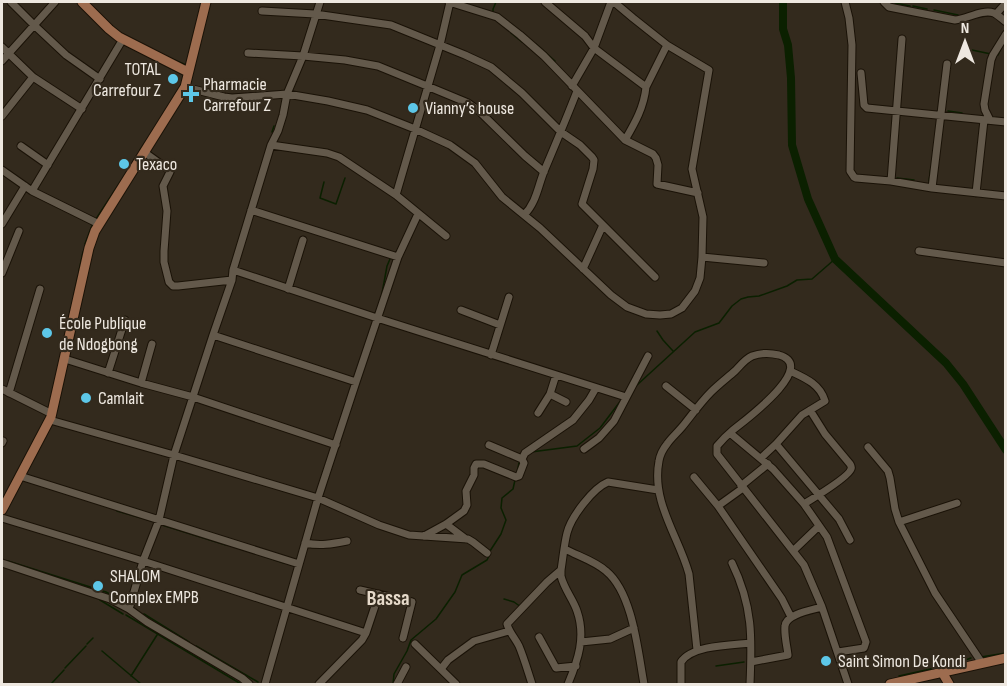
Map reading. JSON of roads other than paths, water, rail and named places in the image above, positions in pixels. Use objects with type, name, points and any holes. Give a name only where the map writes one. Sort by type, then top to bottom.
[{"type":"main road","points":[[82,2],[108,29],[123,39],[188,72]]},
{"type":"main road","points":[[2,510],[51,417],[89,248],[95,231],[184,87],[206,2]]},
{"type":"main road","points":[[890,684],[1005,658]]},
{"type":"main road","points":[[942,672],[949,684]]},
{"type":"street","points":[[11,2],[66,55],[100,79]]},
{"type":"street","points":[[2,61],[55,2]]},
{"type":"street","points":[[129,609],[143,561],[159,520],[174,455],[232,280],[232,270],[271,145],[278,131],[287,94],[303,56],[320,2]]},
{"type":"street","points":[[396,195],[440,45],[449,2],[502,20],[544,56],[625,140],[653,154],[659,171],[657,184],[698,193]]},
{"type":"street","points":[[545,2],[585,36],[594,48],[646,87]]},
{"type":"street","points":[[184,87],[232,98],[287,94],[328,101],[367,110],[450,145],[471,159],[502,197],[627,307],[646,314],[660,315],[671,314],[682,308],[690,300],[700,278],[703,217],[693,174],[693,164],[709,70],[667,45],[613,2],[574,89],[561,132],[533,206],[524,215]]},
{"type":"street","points":[[845,2],[852,45],[850,171],[854,177],[1005,196]]},
{"type":"street","points":[[884,2],[889,7],[955,20],[990,12],[1005,22]]},
{"type":"street","points":[[996,14],[1005,3]]},
{"type":"street","points":[[262,11],[315,15],[394,26],[496,70],[594,160],[582,204],[656,276]]},
{"type":"street","points":[[976,193],[987,120],[984,104],[991,60],[1005,34]]},
{"type":"street","points":[[32,191],[123,39]]},
{"type":"street","points":[[891,181],[902,39]]},
{"type":"street","points":[[625,140],[639,116],[645,99],[646,87],[667,45]]},
{"type":"street","points":[[2,47],[33,77],[82,109]]},
{"type":"street","points":[[249,53],[345,60],[374,65],[428,86],[478,110],[544,172]]},
{"type":"street","points":[[932,188],[947,64]]},
{"type":"street","points":[[861,73],[865,107],[1005,122]]},
{"type":"street","points":[[2,116],[33,77]]},
{"type":"street","points":[[271,145],[339,157],[396,195],[446,236]]},
{"type":"street","points":[[21,147],[48,165]]},
{"type":"street","points":[[144,152],[170,172],[164,186],[167,211],[164,262],[169,282],[173,286],[178,286],[232,280]]},
{"type":"street","points":[[2,170],[32,191],[99,224]]},
{"type":"street","points":[[2,224],[25,186]]},
{"type":"street","points":[[251,210],[398,257]]},
{"type":"street","points":[[265,684],[318,498],[398,257],[418,214]]},
{"type":"street","points":[[584,269],[603,225]]},
{"type":"street","points":[[2,273],[19,231]]},
{"type":"street","points":[[288,289],[303,240]]},
{"type":"street","points":[[919,251],[1005,263]]},
{"type":"street","points":[[702,257],[764,263]]},
{"type":"street","points":[[232,270],[626,398]]},
{"type":"street","points":[[9,393],[40,289]]},
{"type":"street","points":[[491,355],[509,297]]},
{"type":"street","points":[[461,310],[500,325]]},
{"type":"street","points":[[108,373],[125,320]]},
{"type":"street","points":[[213,335],[356,382]]},
{"type":"street","points":[[141,383],[152,345]]},
{"type":"street","points":[[697,650],[689,574],[670,528],[658,490],[658,467],[661,454],[667,443],[711,392],[746,360],[762,354],[783,356],[791,366],[779,389],[730,433],[716,450],[742,487],[794,550],[808,572],[848,684]]},
{"type":"street","points":[[584,448],[599,438],[614,421],[648,356]]},
{"type":"street","points":[[65,359],[194,398],[336,445]]},
{"type":"street","points":[[761,458],[798,419],[824,402],[825,398],[818,388],[790,371]]},
{"type":"street","points":[[538,413],[550,394],[556,375]]},
{"type":"street","points":[[666,386],[696,410]]},
{"type":"street","points":[[421,537],[446,525],[466,508],[466,491],[477,464],[484,464],[518,477],[524,464],[522,459],[527,451],[573,420],[596,388]]},
{"type":"street","points":[[2,389],[51,417],[318,498],[379,525],[409,535],[463,538],[473,542]]},
{"type":"street","points":[[550,394],[566,402]]},
{"type":"street","points":[[804,504],[845,476],[852,467],[825,434],[810,410]]},
{"type":"street","points":[[730,433],[768,464],[804,504],[831,545],[866,642],[864,648],[838,652]]},
{"type":"street","points":[[776,444],[843,524],[850,540]]},
{"type":"street","points":[[489,445],[522,459]]},
{"type":"street","points":[[868,447],[888,471],[899,522],[940,602],[982,663]]},
{"type":"street","points":[[718,506],[768,464]]},
{"type":"street","points":[[20,476],[299,564]]},
{"type":"street","points":[[694,477],[718,506],[782,599],[791,617]]},
{"type":"street","points":[[568,684],[576,666],[581,642],[577,611],[562,581],[561,570],[570,526],[589,496],[608,482],[658,490]]},
{"type":"street","points":[[899,522],[957,503]]},
{"type":"street","points":[[2,518],[366,633]]},
{"type":"street","points":[[446,525],[487,553]]},
{"type":"street","points":[[794,550],[819,526]]},
{"type":"street","points":[[305,543],[327,545],[347,541]]},
{"type":"street","points":[[565,549],[606,571],[624,596],[634,628],[644,684]]},
{"type":"street","points":[[2,563],[103,596],[129,609],[249,684]]},
{"type":"street","points":[[732,563],[741,582],[750,620],[750,684]]},
{"type":"street","points":[[532,684],[520,649],[507,627],[508,622],[517,616],[523,607],[561,570]]},
{"type":"street","points":[[360,590],[412,602],[403,639]]},
{"type":"street","points":[[319,684],[357,646],[366,633],[379,594]]},
{"type":"street","points":[[750,662],[788,655],[785,627],[787,620],[822,606]]},
{"type":"street","points":[[581,642],[605,640],[634,628]]},
{"type":"street","points":[[441,669],[448,660],[474,641],[509,631]]},
{"type":"street","points":[[539,637],[556,668],[576,666]]},
{"type":"street","points":[[681,684],[681,662],[690,652],[750,643]]},
{"type":"street","points":[[415,644],[456,684]]},
{"type":"street","points":[[397,684],[406,667]]},
{"type":"waterway","points":[[493,13],[496,2]]},
{"type":"waterway","points":[[783,2],[783,29],[788,45],[791,78],[792,145],[808,199],[835,259],[946,363],[963,384],[1006,450]]},
{"type":"waterway","points":[[895,3],[910,6]]},
{"type":"waterway","points":[[913,6],[927,9]]},
{"type":"waterway","points":[[934,10],[958,15]]},
{"type":"waterway","points":[[511,33],[522,42]]},
{"type":"waterway","points":[[536,44],[555,61]]},
{"type":"waterway","points":[[997,55],[1001,48]]},
{"type":"waterway","points":[[972,50],[991,54]]},
{"type":"waterway","points":[[165,56],[186,65]]},
{"type":"waterway","points":[[948,111],[962,113]]},
{"type":"waterway","points":[[272,132],[274,126]]},
{"type":"waterway","points":[[140,150],[149,137]]},
{"type":"waterway","points":[[929,181],[931,167]]},
{"type":"waterway","points":[[324,182],[320,198],[336,204],[345,178]]},
{"type":"waterway","points":[[897,178],[914,180]]},
{"type":"waterway","points":[[96,219],[121,181]]},
{"type":"waterway","points":[[85,244],[93,223]]},
{"type":"waterway","points":[[79,271],[83,252]]},
{"type":"waterway","points":[[381,299],[390,259]]},
{"type":"waterway","points":[[637,385],[695,332],[719,323],[732,306],[741,299],[759,296],[797,280],[812,279],[835,259]]},
{"type":"waterway","points":[[74,295],[78,276]]},
{"type":"waterway","points":[[657,331],[673,351]]},
{"type":"waterway","points":[[531,452],[577,446],[600,428],[622,399]]},
{"type":"waterway","points":[[517,473],[519,463]]},
{"type":"waterway","points":[[490,551],[501,534],[506,520],[501,508],[502,498],[513,489],[515,480]]},
{"type":"waterway","points":[[117,511],[152,521]]},
{"type":"waterway","points":[[162,525],[226,545]]},
{"type":"waterway","points":[[251,552],[284,563]]},
{"type":"waterway","points":[[393,684],[394,674],[411,640],[436,619],[455,592],[462,575],[487,560],[489,556]]},
{"type":"waterway","points":[[8,561],[106,592],[126,603]]},
{"type":"waterway","points":[[504,599],[521,607]]},
{"type":"waterway","points":[[100,600],[123,614]]},
{"type":"waterway","points":[[146,618],[144,614],[189,642]]},
{"type":"waterway","points":[[126,615],[240,684]]},
{"type":"waterway","points":[[131,676],[157,635]]},
{"type":"waterway","points":[[87,644],[93,638]]},
{"type":"waterway","points":[[65,668],[86,646]]},
{"type":"waterway","points":[[196,646],[258,682]]},
{"type":"waterway","points":[[102,651],[141,684]]},
{"type":"waterway","points":[[981,657],[1006,653]]},
{"type":"waterway","points":[[937,668],[971,658]]},
{"type":"waterway","points":[[716,666],[744,662]]},
{"type":"waterway","points":[[899,676],[935,668]]},
{"type":"waterway","points":[[51,684],[64,670]]},
{"type":"place","name":"TOTAL Carrefour Z","points":[[173,79]]},
{"type":"place","name":"Pharmacie Carrefour Z","points":[[191,94]]},
{"type":"place","name":"Vianny’s house","points":[[413,108]]},
{"type":"place","name":"Texaco","points":[[124,164]]},
{"type":"place","name":"École Publique de Ndogbong","points":[[47,333]]},
{"type":"place","name":"Camlait","points":[[86,398]]},
{"type":"place","name":"SHALOM Complex EMPB","points":[[98,586]]},
{"type":"place","name":"Saint Simon De Kondi","points":[[826,661]]},
{"type":"district","name":"Bassa","points":[[388,598]]}]
